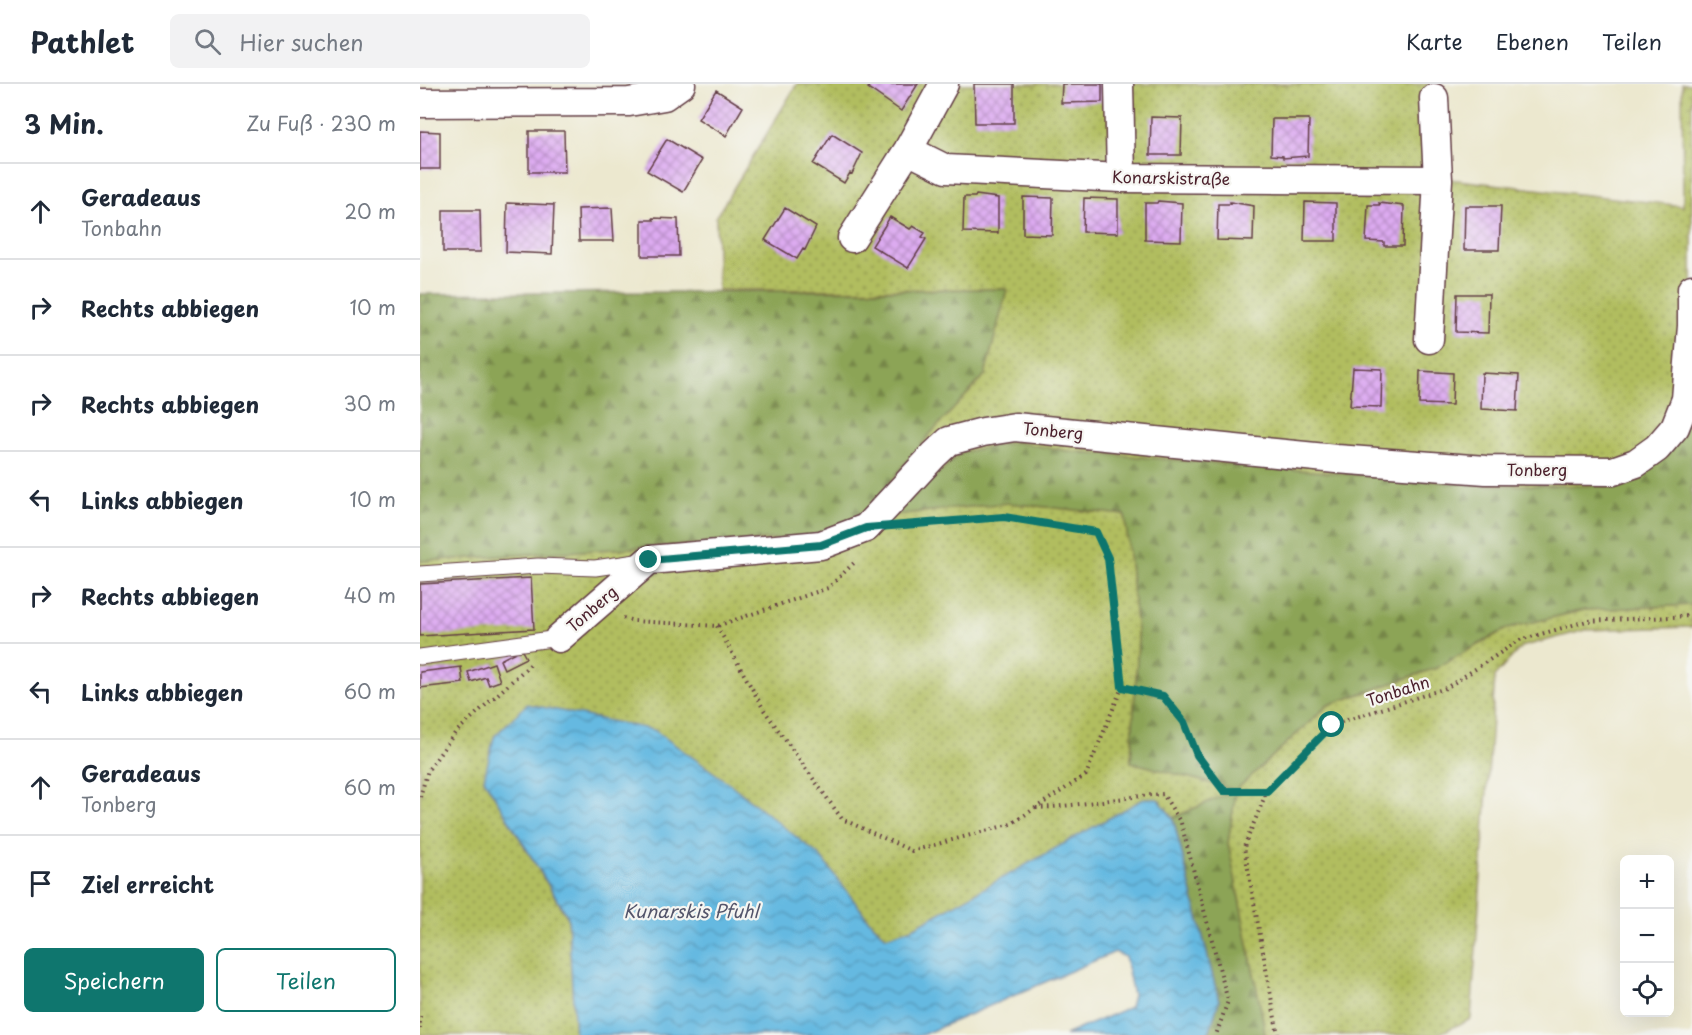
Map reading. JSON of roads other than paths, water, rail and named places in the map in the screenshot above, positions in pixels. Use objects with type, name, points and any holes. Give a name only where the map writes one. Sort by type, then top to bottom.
[{"type":"street","points":[[420,104],[629,102],[663,96],[681,84]]},
{"type":"street","points":[[852,238],[908,150],[944,84]]},
{"type":"street","points":[[1119,84],[1121,178]]},
{"type":"street","points":[[1429,339],[1438,180],[1434,98]]},
{"type":"street","name":"Konarskistraße","points":[[908,150],[946,169],[1121,178],[1438,180]]},
{"type":"street","name":"Tonberg","points":[[559,638],[649,560],[821,545],[866,528],[949,441],[983,432],[1016,428],[1336,459],[1486,470],[1613,471],[1636,463],[1657,448],[1675,427],[1686,399],[1692,326],[1692,289]]},
{"type":"lane","points":[[420,574],[538,566],[596,568],[649,560]]},
{"type":"lane","points":[[420,657],[559,638]]},
{"type":"water","name":"Kunarskis Pfuhl","points":[[527,704],[654,730],[730,784],[820,856],[868,919],[886,937],[913,928],[1145,798],[1158,799],[1173,818],[1219,1001],[1210,1030],[1207,1035],[1065,1035],[1130,1007],[1133,995],[1125,957],[1115,952],[922,1035],[575,1035],[568,917],[484,779],[494,737]]}]
